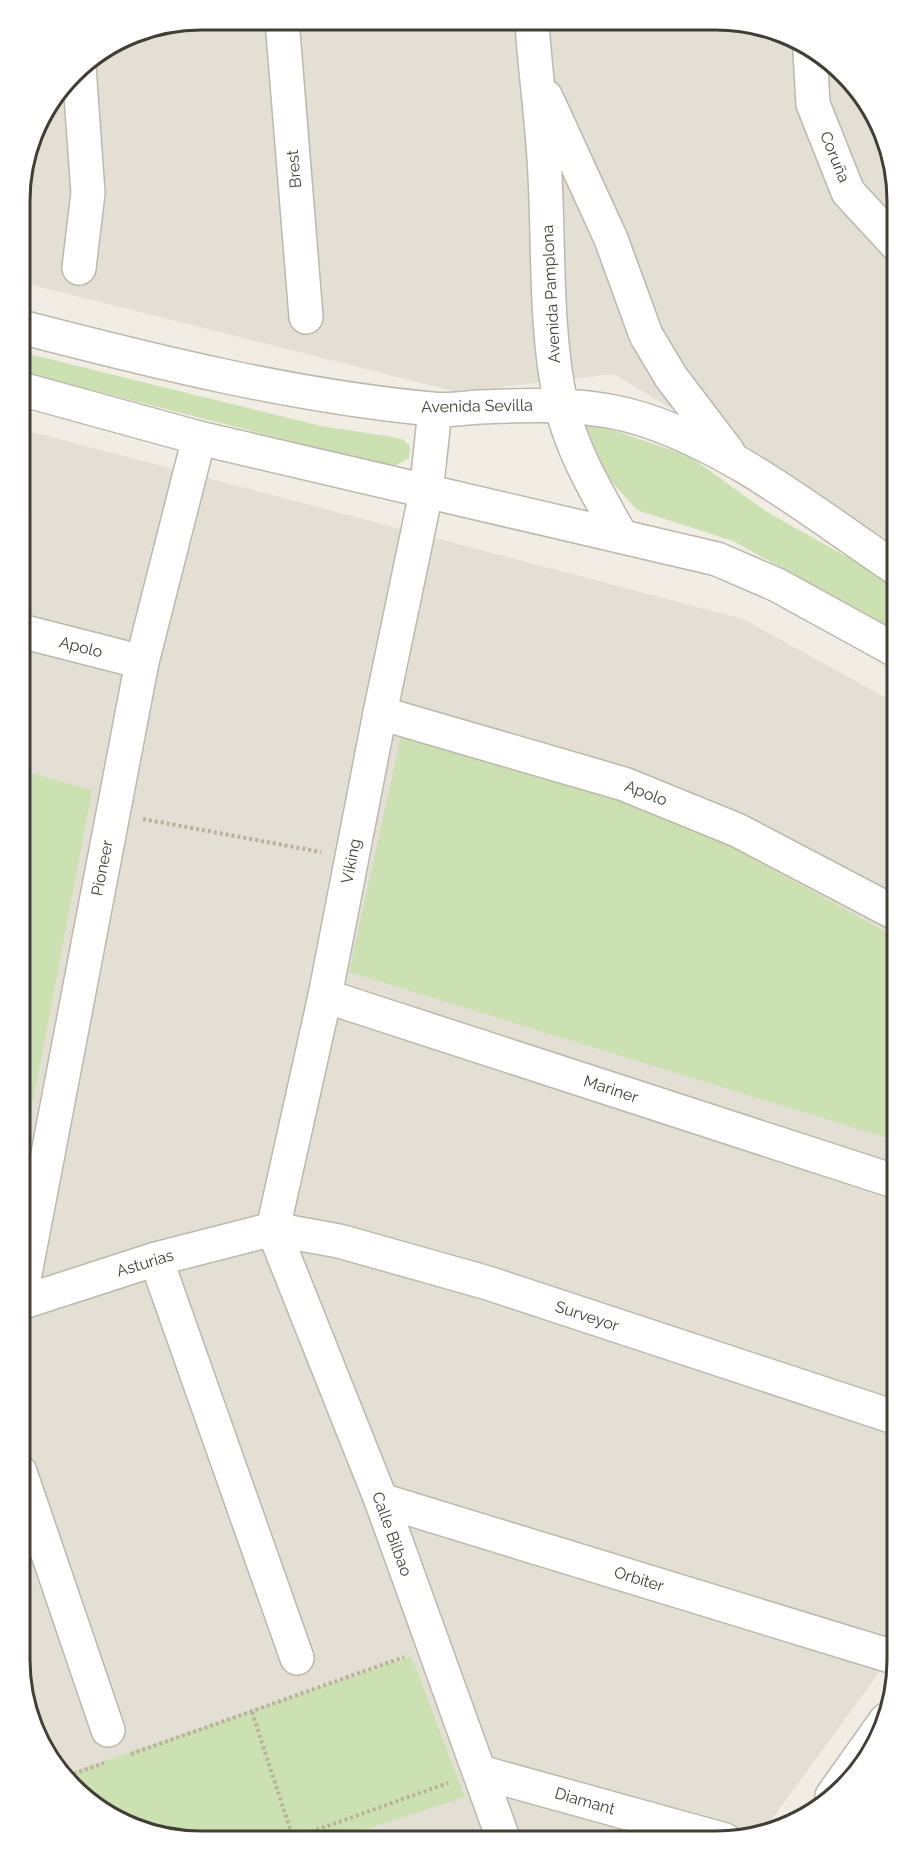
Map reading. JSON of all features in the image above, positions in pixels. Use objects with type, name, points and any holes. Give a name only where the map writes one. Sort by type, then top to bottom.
[{"type":"street","name":"Brest","points":[[283,30],[306,317]]},
{"type":"street","name":"Avenida Pamplona","points":[[532,30],[545,174],[550,338],[561,405],[573,444],[587,476],[621,536]]},
{"type":"street","name":"Coruña","points":[[810,59],[813,104],[848,192],[887,234]]},
{"type":"street","name":"Avenida Pamplona","points":[[535,74],[611,239],[646,334],[671,377],[733,458]]},
{"type":"street","points":[[79,268],[88,193],[80,80]]},
{"type":"street","name":"Avenida Sevilla","points":[[30,329],[263,386],[435,410],[561,405],[605,410],[642,419],[689,435],[733,458],[887,562]]},
{"type":"street","points":[[30,391],[200,438],[426,493],[717,559],[777,585],[887,646]]},
{"type":"street","name":"Viking","points":[[273,1229],[325,996],[426,493],[435,410]]},
{"type":"street","name":"Pioneer","points":[[30,1249],[142,662],[200,438]]},
{"type":"street","name":"Apolo","points":[[30,633],[142,662]]},
{"type":"street","name":"Apolo","points":[[380,713],[624,784],[737,830],[887,909]]},
{"type":"street","name":"Mariner","points":[[325,996],[887,1179]]},
{"type":"street","name":"Asturias","points":[[30,1298],[156,1259],[273,1229]]},
{"type":"street","name":"Surveyor","points":[[273,1229],[339,1241],[488,1283],[887,1415]]},
{"type":"street","name":"Calle Bilbao","points":[[273,1229],[381,1500],[501,1831]]},
{"type":"street","points":[[156,1259],[297,1658]]},
{"type":"street","name":"Orbiter","points":[[381,1500],[887,1655]]},
{"type":"street","points":[[30,1501],[114,1749]]},
{"type":"street","name":"Diamant","points":[[480,1772],[693,1831]]},
{"type":"path","points":[[113,814],[351,858]]},
{"type":"path","points":[[73,1773],[114,1749],[252,1712],[433,1647]]},
{"type":"path","points":[[252,1712],[291,1831]]},
{"type":"path","points":[[313,1831],[480,1772]]},
{"type":"shaded area","points":[[190,30],[727,30],[771,39],[811,59],[844,88],[858,106],[878,146],[886,179],[887,539],[614,374],[457,392],[30,284],[30,190],[33,168],[43,136],[59,106],[80,80],[116,53],[146,39]]},
{"type":"shaded area","points":[[30,431],[743,619],[887,698],[887,1662],[769,1822],[738,1830],[179,1830],[146,1822],[106,1802],[73,1773],[59,1755],[39,1715],[30,1671]]},
{"type":"green space","points":[[30,354],[321,426],[404,440],[410,447],[409,458],[393,467],[30,374]]},
{"type":"green space","points":[[583,420],[689,456],[767,512],[887,579],[887,626],[733,541],[637,510],[591,459]]},
{"type":"green space","points":[[401,736],[656,806],[887,933],[887,1138],[349,972]]},
{"type":"green space","points":[[30,773],[92,790],[30,1117]]},
{"type":"green space","points":[[411,1656],[465,1797],[361,1831],[179,1830],[146,1822],[126,1813],[106,1802],[72,1772]]}]
